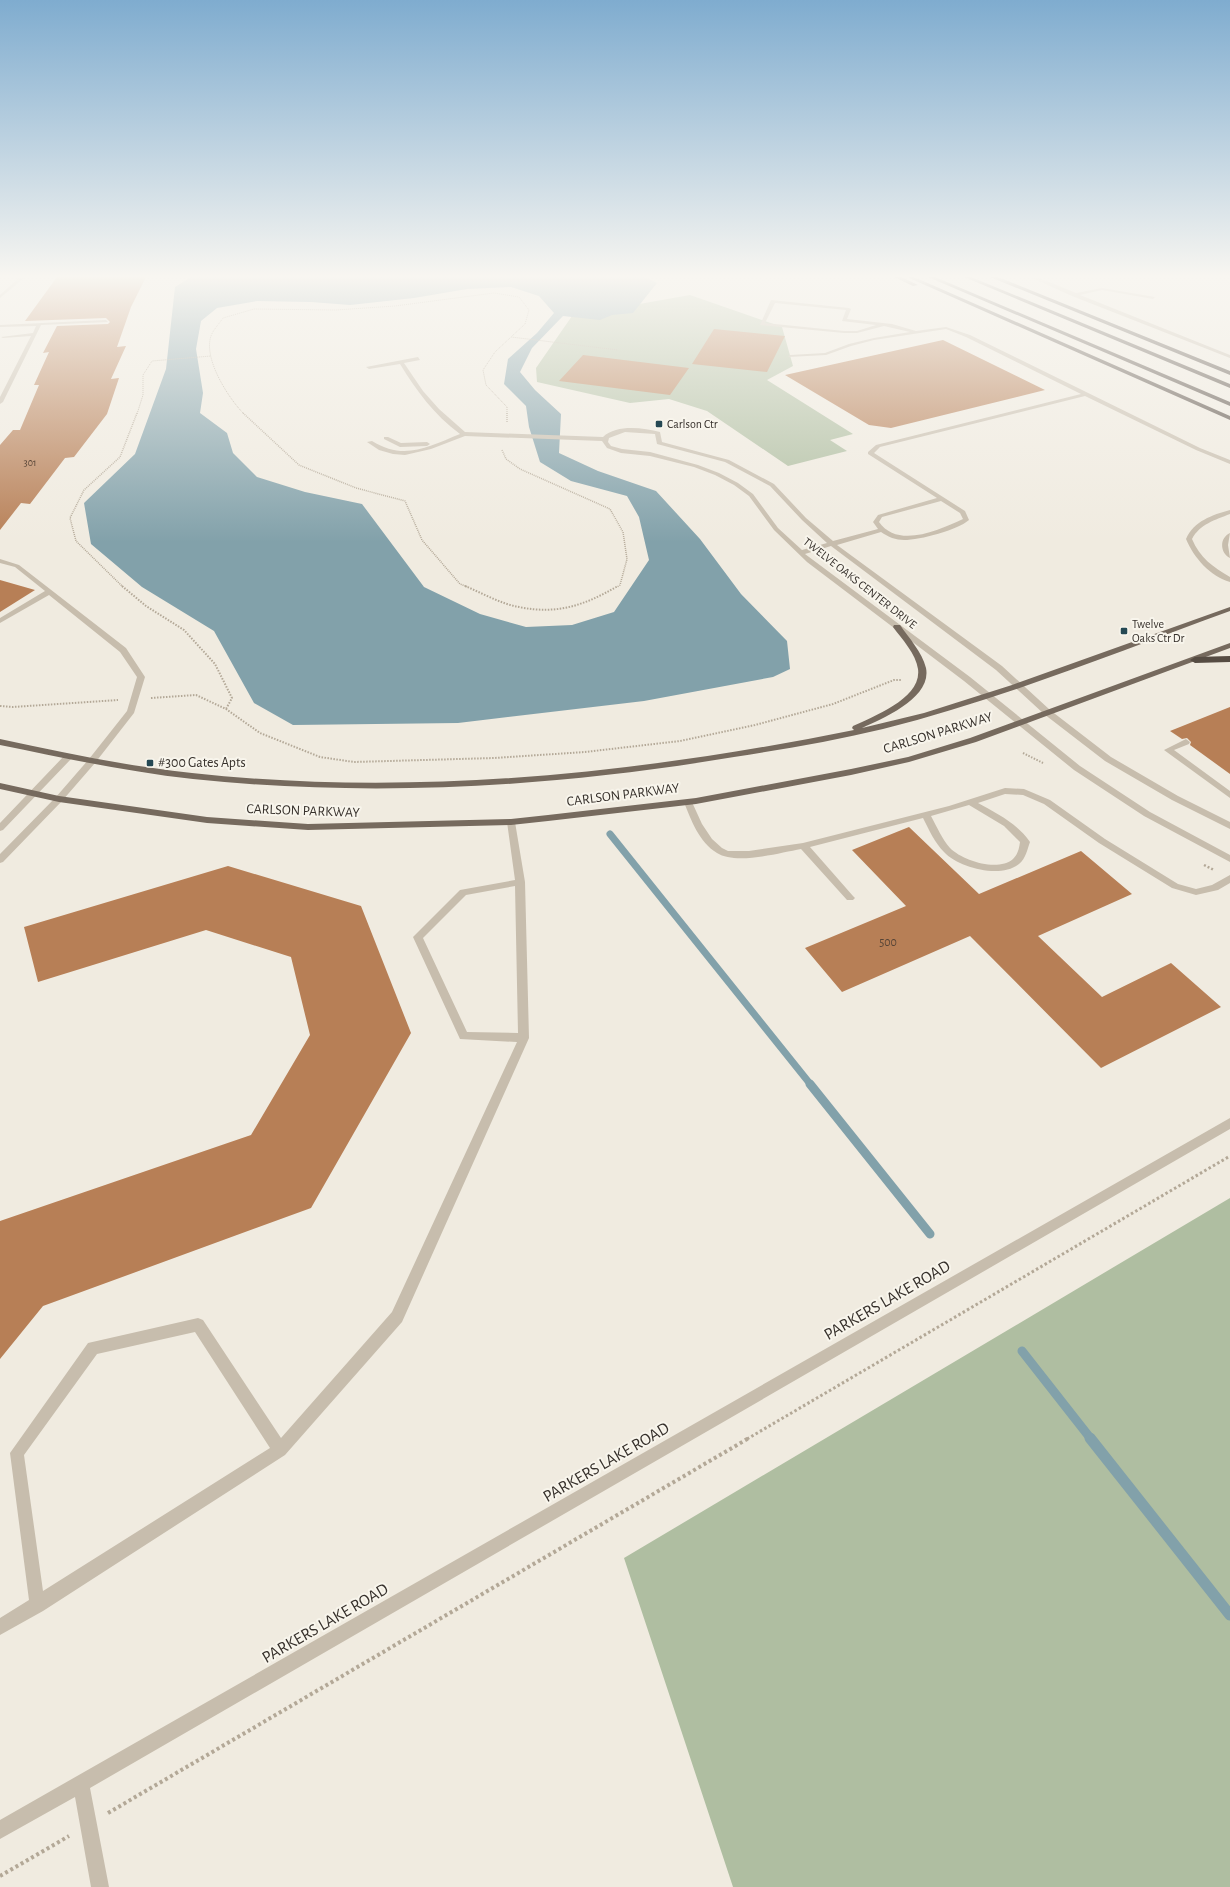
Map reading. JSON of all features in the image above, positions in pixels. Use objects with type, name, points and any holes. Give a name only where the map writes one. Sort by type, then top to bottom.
[{"type":"highway","points":[[1106,365],[1230,418]]},
{"type":"highway","points":[[1138,365],[1230,404]]},
{"type":"highway","points":[[1179,365],[1230,386]]},
{"type":"highway","points":[[1210,365],[1230,373]]},
{"type":"highway","points":[[1195,660],[1230,659]]},
{"type":"main road","name":"CARLSON PARKWAY","points":[[0,742],[68,757],[176,774],[294,784],[456,784],[545,780],[700,760],[843,736],[940,711],[988,696],[1230,610]]},
{"type":"main road","points":[[843,736],[901,705],[915,693],[922,682],[922,670],[915,654],[897,627]]},
{"type":"main road","name":"CARLSON PARKWAY","points":[[0,786],[60,799],[207,820],[308,827],[510,822],[688,802],[843,774],[909,759],[973,740],[1047,712],[1195,660],[1230,645]]},
{"type":"street","points":[[0,402],[18,365]]},
{"type":"street","points":[[369,367],[381,365]]},
{"type":"street","points":[[403,365],[426,399],[453,427],[464,434]]},
{"type":"street","points":[[1027,365],[1198,449],[1230,462]]},
{"type":"street","points":[[942,499],[880,516],[876,522],[881,530],[891,536],[905,539],[954,526],[966,520],[963,512],[870,453],[878,446],[1086,394]]},
{"type":"street","points":[[370,442],[380,450],[402,454],[425,450],[464,434],[511,437],[606,439],[606,437],[614,433],[627,430],[640,430],[658,434],[659,443],[650,454]]},
{"type":"street","points":[[386,438],[400,445],[439,444]]},
{"type":"street","name":"TWELVE OAKS CENTER DRIVE","points":[[606,439],[605,442],[610,447],[620,451],[650,454],[696,466],[717,474],[736,484],[751,495],[765,512],[776,529],[800,553],[988,696],[1077,768],[1108,790],[1147,814],[1230,859]]},
{"type":"street","name":"TWELVE OAKS CENTER DRIVE","points":[[659,443],[693,450],[727,461],[772,485],[804,519],[832,544],[999,668],[1047,712],[1108,759],[1175,798],[1230,826]]},
{"type":"street","points":[[1198,449],[1230,468]]},
{"type":"street","points":[[1230,512],[1198,526],[1191,532],[1189,539],[1194,554],[1203,563],[1230,580]]},
{"type":"street","points":[[800,553],[881,530]]},
{"type":"street","points":[[1230,535],[1226,539],[1225,546],[1226,552],[1230,556]]},
{"type":"street","points":[[0,561],[16,566],[124,650],[141,677],[131,711],[60,799],[0,860]]},
{"type":"street","points":[[0,621],[50,591]]},
{"type":"street","points":[[1186,742],[1168,750],[1230,795]]},
{"type":"street","points":[[0,828],[68,757]]},
{"type":"street","points":[[688,802],[698,825],[709,841],[718,850],[727,854],[749,854],[803,846],[970,802],[1005,791],[1024,792],[1047,802],[1102,841],[1175,886],[1196,892],[1215,888],[1230,878]]},
{"type":"street","points":[[925,814],[948,850],[957,858],[984,868],[1004,866],[1020,859],[1025,852],[1026,842],[1018,832],[1007,823],[970,802]]},
{"type":"street","points":[[0,1627],[280,1450],[396,1317],[524,1038],[520,882],[510,822]]},
{"type":"street","points":[[803,846],[850,898]]},
{"type":"street","points":[[520,882],[463,892],[418,937],[464,1036],[524,1038]]},
{"type":"street","name":"PARKERS LAKE ROAD","points":[[0,1830],[1230,1123]]},
{"type":"street","points":[[37,1604],[17,1453],[93,1348],[198,1325],[280,1450]]},
{"type":"street","points":[[81,1784],[100,1887]]},
{"type":"path","points":[[149,365],[143,375],[143,395],[130,434],[120,457],[84,490],[70,518],[76,541],[112,578],[146,606],[184,630],[215,664],[232,698],[226,709]]},
{"type":"path","points":[[0,706],[13,707],[196,695],[226,709],[260,733],[320,757],[354,762],[494,758],[585,752],[680,741],[762,723],[833,704],[894,680],[907,680]]},
{"type":"path","points":[[0,1876],[1230,1156]]},
{"type":"green space","points":[[538,365],[793,365],[767,380],[853,434],[830,440],[847,451],[788,466],[707,411],[669,399],[630,403],[537,382],[536,368]]},
{"type":"green space","points":[[1230,1198],[1230,1887],[733,1887],[624,1558]]},
{"type":"water","points":[[166,365],[199,365],[203,393],[200,413],[227,433],[233,453],[257,477],[305,492],[362,504],[424,587],[480,614],[526,627],[572,625],[614,612],[649,560],[639,517],[627,496],[571,481],[540,462],[529,427],[526,406],[504,384],[507,365],[523,365],[520,372],[535,390],[561,414],[559,453],[598,471],[656,491],[700,539],[741,594],[787,641],[790,669],[773,677],[644,701],[458,723],[293,725],[254,703],[214,631],[142,587],[91,544],[84,503],[135,454]]},
{"type":"building","points":[[43,365],[117,365],[111,379],[119,378],[107,414],[74,457],[65,458],[30,504],[21,503],[0,530],[0,445],[13,430],[20,430],[39,385],[34,385]]},
{"type":"building","points":[[574,365],[665,365],[689,368],[670,395],[559,381]]},
{"type":"building","points":[[702,365],[770,365],[767,372]]},
{"type":"building","points":[[830,365],[994,365],[1045,390],[891,428],[869,425],[785,375]]},
{"type":"building","points":[[0,580],[35,590],[0,612]]},
{"type":"building","points":[[1230,707],[1230,774],[1190,745],[1191,742],[1187,738],[1182,739],[1170,731]]},
{"type":"building","points":[[909,827],[979,894],[1081,851],[1132,894],[1038,936],[1102,997],[1171,963],[1221,1007],[1101,1068],[970,936],[842,992],[805,948],[906,906],[852,850]]},
{"type":"building","points":[[228,866],[361,906],[411,1033],[311,1208],[43,1306],[0,1359],[0,1221],[251,1135],[310,1035],[291,957],[206,930],[38,982],[24,927]]},
{"type":"waterway","points":[[610,834],[811,1085]]},
{"type":"waterway","points":[[810,1084],[930,1234]]},
{"type":"waterway","points":[[1022,1351],[1091,1439]]},
{"type":"waterway","points":[[1090,1438],[1230,1615]]},
{"type":"place","name":"Carlson Ctr","points":[[659,424]]},
{"type":"place","name":"Twelve Oaks Ctr Dr","points":[[1124,631]]},
{"type":"place","name":"#300 Gates Apts","points":[[150,763]]}]
